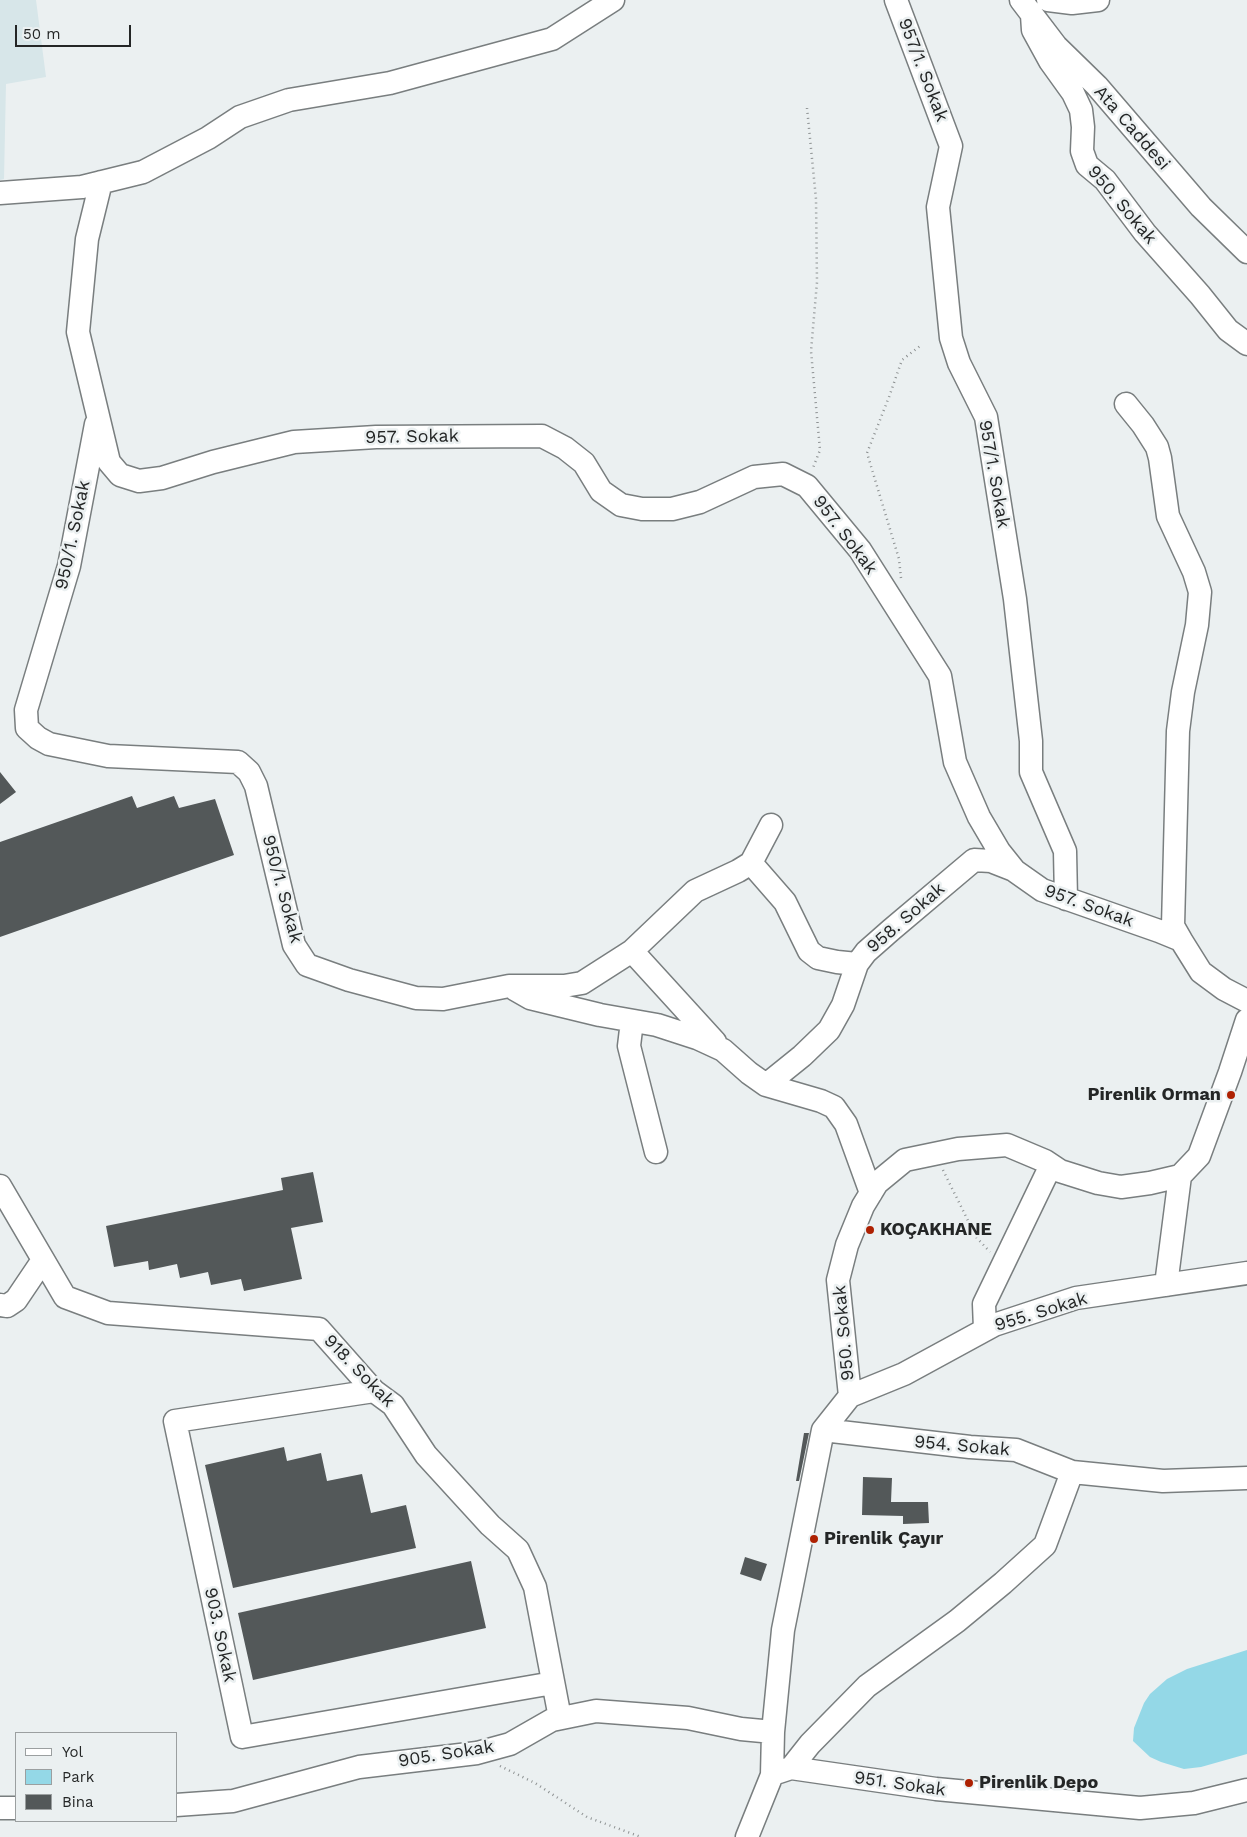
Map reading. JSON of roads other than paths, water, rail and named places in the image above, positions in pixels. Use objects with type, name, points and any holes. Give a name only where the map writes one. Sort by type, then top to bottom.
[{"type":"street","points":[[0,194],[82,187],[143,172],[208,138],[240,117],[289,100],[390,83],[552,39],[613,0]]},
{"type":"street","name":"957/1. Sokak","points":[[896,0],[951,146],[938,207],[951,338],[959,363],[986,417],[1015,599],[1031,741],[1030,772],[1065,851],[1066,899]]},
{"type":"street","points":[[1048,0],[1072,3],[1098,0]]},
{"type":"street","name":"Ata Caddesi","points":[[1026,8],[1056,46],[1097,86],[1201,207],[1247,252]]},
{"type":"street","name":"950. Sokak","points":[[1026,8],[1033,30],[1050,61],[1073,93],[1081,110],[1084,127],[1082,152],[1087,165],[1105,180],[1145,233],[1228,330],[1247,344]]},
{"type":"street","name":"957. Sokak","points":[[101,182],[87,239],[78,332],[109,462],[120,475],[138,481],[162,478],[214,462],[294,442],[376,437],[542,436],[565,448],[584,463],[601,491],[621,504],[642,509],[672,509],[700,502],[754,477],[783,474],[807,486],[860,550],[940,676],[955,762],[979,817],[999,850],[1015,871],[1042,890],[1181,940]]},
{"type":"street","points":[[1126,404],[1143,425],[1157,447],[1168,516],[1194,572],[1200,592],[1197,625],[1178,731],[1173,926],[1201,972],[1224,989],[1247,1001]]},
{"type":"street","name":"950/1. Sokak","points":[[98,416],[69,566],[26,710],[27,728],[38,738],[49,744],[108,756],[238,762],[249,772],[256,786],[294,945],[307,965],[349,980],[416,998],[443,999],[509,986]]},
{"type":"street","points":[[509,986],[564,986],[582,983],[632,951],[695,891],[751,863],[771,826]]},
{"type":"street","name":"958. Sokak","points":[[766,1085],[802,1056],[829,1030],[843,1004],[857,964],[866,952],[974,860],[991,861],[1015,871]]},
{"type":"street","points":[[751,863],[785,902],[810,950],[818,958],[857,964]]},
{"type":"street","points":[[632,951],[674,995],[705,1033],[749,1074],[766,1085],[821,1101],[834,1107],[846,1124],[871,1193]]},
{"type":"street","points":[[509,986],[530,998],[600,1016],[657,1025],[689,1035],[723,1050]]},
{"type":"street","points":[[1166,1285],[1180,1176],[1199,1156],[1247,1020]]},
{"type":"street","points":[[632,1021],[629,1046],[656,1152]]},
{"type":"street","name":"950. Sokak","points":[[781,1771],[772,1732],[783,1630],[823,1430],[850,1396],[838,1280],[847,1245],[863,1206],[877,1183],[905,1160],[958,1148],[1007,1144],[1060,1170],[1098,1183],[1121,1187],[1180,1176]]},
{"type":"street","points":[[986,1330],[984,1304],[1051,1165]]},
{"type":"street","name":"918. Sokak","points":[[0,1186],[65,1297],[108,1313],[319,1329],[374,1391],[393,1405],[426,1454],[490,1525],[518,1550],[535,1587],[560,1718]]},
{"type":"street","points":[[0,1305],[7,1306],[16,1300],[43,1260]]},
{"type":"street","name":"955. Sokak","points":[[850,1396],[904,1374],[994,1325],[1076,1298],[1247,1272]]},
{"type":"street","name":"903. Sokak","points":[[374,1391],[175,1421],[242,1737],[553,1683]]},
{"type":"street","name":"954. Sokak","points":[[823,1430],[970,1447],[1016,1450],[1072,1472],[1163,1480],[1247,1478]]},
{"type":"street","points":[[747,1837],[781,1771],[867,1686],[957,1621],[1045,1545],[1072,1472]]},
{"type":"street","name":"905. Sokak","points":[[178,1805],[232,1801],[359,1767],[477,1753],[510,1744],[552,1720],[596,1711],[688,1718],[772,1732]]},
{"type":"street","name":"951. Sokak","points":[[781,1771],[936,1789],[1140,1808],[1194,1803],[1247,1790]]},
{"type":"street","points":[[0,1808],[15,1808]]},
{"type":"place","name":"Pirenlik Orman","points":[[1231,1095]]},
{"type":"place","name":"KOÇAKHANE","points":[[870,1230]]},
{"type":"place","name":"Pirenlik Çayır","points":[[814,1539]]},
{"type":"place","name":"Pirenlik Depo","points":[[969,1783]]}]
